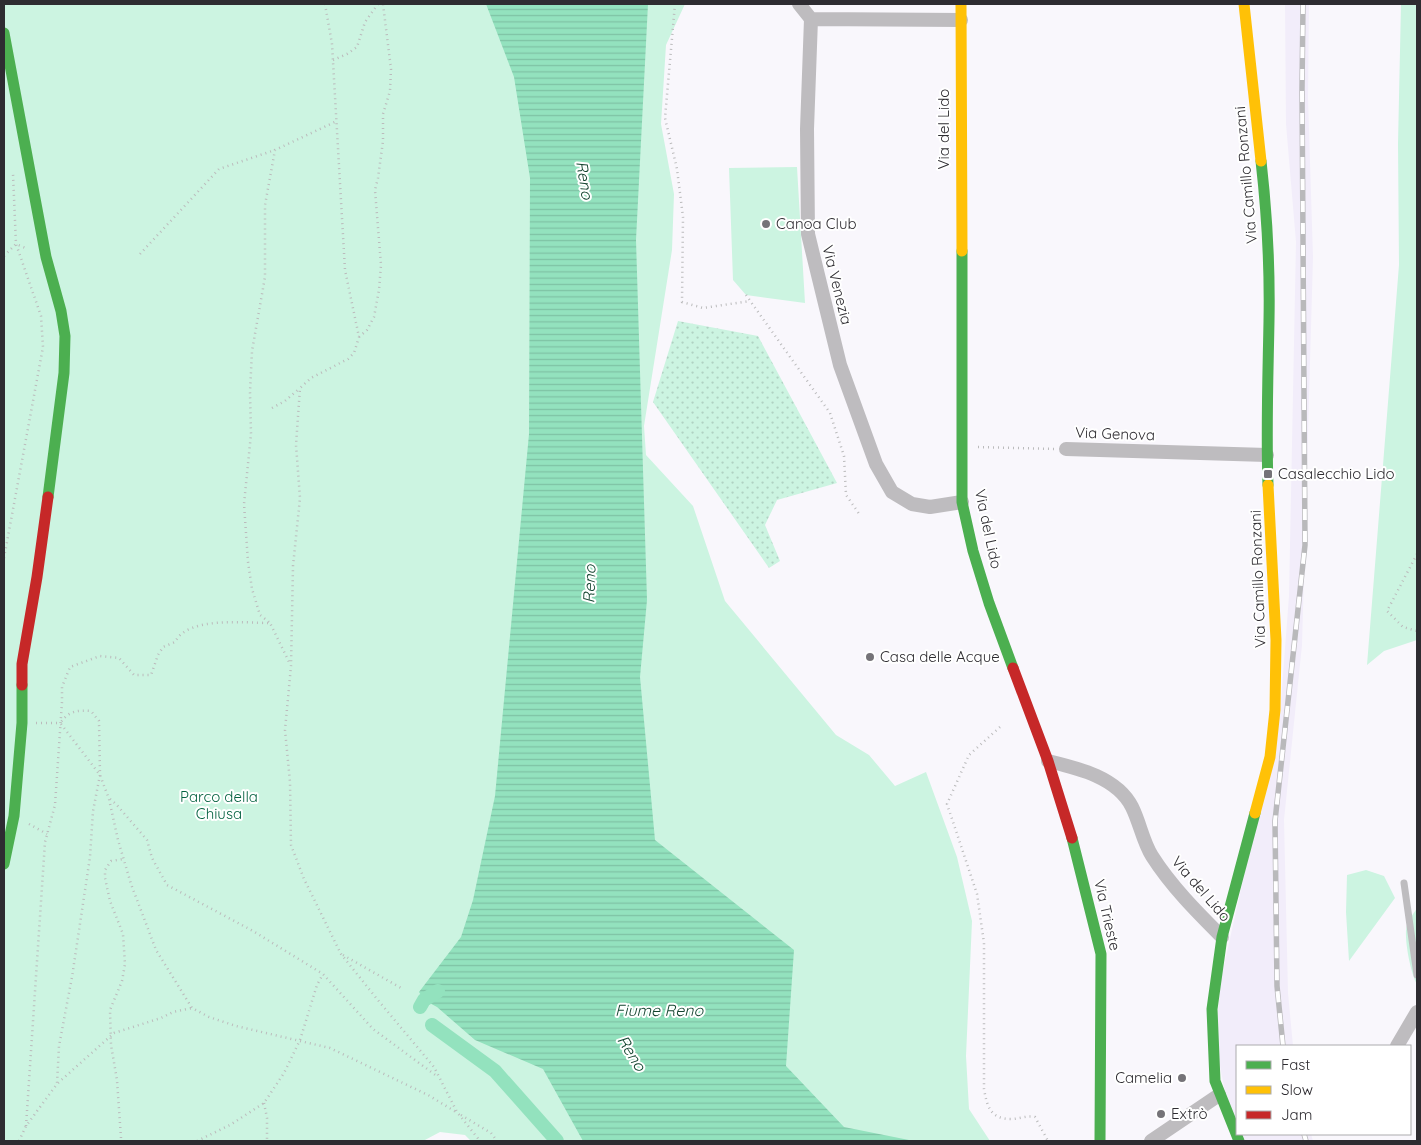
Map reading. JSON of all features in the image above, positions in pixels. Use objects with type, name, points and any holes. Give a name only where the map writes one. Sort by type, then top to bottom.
[{"type":"street","points":[[799,4],[811,19],[961,20]]},
{"type":"street","name":"Via del Lido","points":[[961,4],[962,502],[973,551],[989,603],[1048,761],[1077,768],[1100,778],[1117,788],[1127,798],[1152,855],[1174,886],[1222,937]]},
{"type":"street","name":"Via Camillo Ronzani","points":[[1236,1134],[1215,1082],[1212,1009],[1222,937],[1270,757],[1275,710],[1276,640],[1267,455],[1269,318],[1266,202],[1244,4]]},
{"type":"street","name":"Via Venezia","points":[[811,19],[807,129],[808,234],[840,365],[876,464],[892,492],[912,504],[930,507],[962,502]]},
{"type":"street","points":[[4,33],[46,257],[61,310],[65,336],[64,373],[37,577],[22,664],[22,723],[13,820],[4,864]]},
{"type":"street","name":"Via Genova","points":[[1066,449],[1267,455]]},
{"type":"street","name":"Via Trieste","points":[[1048,761],[1076,853],[1101,954],[1100,1141]]},
{"type":"street","points":[[1398,1045],[1417,1012]]},
{"type":"street","points":[[1151,1141],[1219,1095]]},
{"type":"lane","points":[[1404,883],[1417,975]]},
{"type":"path","points":[[272,408],[285,400],[311,378],[348,359],[354,353],[359,337],[345,270],[332,44],[324,4]]},
{"type":"path","points":[[333,60],[357,47],[364,22],[378,4]]},
{"type":"path","points":[[359,337],[367,330],[374,317],[381,265],[375,190],[383,141],[384,114],[390,90],[391,69],[383,4]]},
{"type":"path","points":[[675,4],[665,118],[677,169],[683,217],[682,302],[703,308],[750,301]]},
{"type":"path","points":[[140,254],[219,169],[275,150],[337,121]]},
{"type":"path","points":[[275,150],[266,205],[265,277],[252,351],[250,392],[251,434],[244,504],[252,589],[260,615],[270,623],[291,666]]},
{"type":"path","points":[[4,558],[43,347],[40,316],[16,244],[13,167]]},
{"type":"path","points":[[16,244],[46,257]]},
{"type":"path","points":[[4,256],[16,244]]},
{"type":"path","points":[[746,295],[830,413],[844,456],[846,495],[860,515]]},
{"type":"path","points":[[300,388],[296,445],[300,498],[292,566],[291,666],[285,730],[290,782],[291,845],[304,879],[341,954],[376,1000],[434,1067],[457,1112],[480,1141]]},
{"type":"path","name":"Via Genova","points":[[961,446],[1066,449]]},
{"type":"path","points":[[1417,554],[1387,611],[1403,627],[1417,631]]},
{"type":"path","points":[[26,1126],[47,834],[55,805],[62,687],[70,668],[100,656],[119,658],[134,675],[151,675],[163,647],[176,642],[178,637],[196,627],[208,623],[270,623]]},
{"type":"path","points":[[57,1084],[59,1046],[72,977],[90,857],[93,811],[100,775],[98,722],[91,711],[79,710],[68,713],[60,723]]},
{"type":"path","points":[[22,723],[60,723]]},
{"type":"path","points":[[60,723],[100,775],[109,798],[124,859],[156,950],[192,1008],[209,1017],[236,1026],[330,1048],[428,1095],[492,1133],[497,1141]]},
{"type":"path","points":[[1000,727],[970,755],[947,804],[977,894],[984,944],[984,1089],[987,1107],[997,1116],[1011,1119],[1028,1116],[1036,1117],[1048,1141]]},
{"type":"path","points":[[109,798],[147,840],[152,858],[168,884],[190,898],[253,930],[323,974],[373,1028],[440,1078]]},
{"type":"path","points":[[13,820],[31,824],[47,834]]},
{"type":"path","points":[[121,1138],[117,1080],[110,1036],[110,1010],[122,981],[125,964],[123,934],[110,901],[105,870],[110,862],[124,859]]},
{"type":"path","points":[[341,954],[401,988]]},
{"type":"path","points":[[198,1141],[230,1125],[264,1103],[284,1073],[300,1040],[323,974]]},
{"type":"path","points":[[19,1141],[26,1126],[57,1084],[110,1036],[114,1033],[162,1018],[173,1012],[192,1008]]},
{"type":"path","points":[[264,1103],[267,1118],[267,1141]]},
{"type":"shaded area","points":[[1285,4],[1309,4],[1308,98],[1313,257],[1302,645],[1284,820],[1288,993],[1293,1045],[1236,1045],[1236,1122],[1226,1097],[1215,1040],[1221,979],[1280,714],[1289,596],[1296,242],[1286,124]]},
{"type":"shaded area","points":[[1241,1135],[1311,1135],[1313,1141],[1244,1141]]},
{"type":"green space","name":"Parco della Chiusa","points":[[4,4],[685,4],[666,45],[661,124],[674,194],[672,250],[644,426],[646,455],[693,506],[725,601],[836,735],[869,755],[895,786],[926,772],[957,857],[972,921],[966,1056],[969,1109],[990,1141],[471,1141],[465,1135],[440,1132],[423,1141],[4,1141]]},
{"type":"green space","points":[[1401,4],[1417,4],[1417,640],[1384,651],[1367,665],[1399,265],[1398,144]]},
{"type":"green space","name":"Canoa Club","points":[[797,167],[805,303],[746,295],[733,280],[729,168]]},
{"type":"green space","points":[[678,321],[758,336],[837,483],[777,500],[765,525],[780,561],[769,568],[653,402]]},
{"type":"green space","points":[[1366,870],[1384,876],[1395,898],[1349,961],[1346,912],[1347,875]]},
{"type":"green space","points":[[1417,908],[1417,984],[1410,964],[1406,930],[1410,918]]},
{"type":"water","name":"Fiume Reno","points":[[486,4],[648,4],[636,240],[647,600],[640,677],[655,840],[794,950],[786,1066],[844,1127],[914,1141],[583,1141],[543,1069],[475,1040],[437,1007],[424,1000],[419,992],[461,937],[473,900],[495,796],[529,434],[530,178],[514,77]]},
{"type":"waterway","points":[[420,1007],[424,1000],[438,991]]},
{"type":"waterway","points":[[432,1025],[495,1071],[557,1141]]},
{"type":"railway","points":[[1283,1045],[1277,986],[1275,821],[1305,545],[1303,4]]},
{"type":"railway","points":[[1304,1135],[1306,1141]]},
{"type":"traffic: fast","points":[[4,33],[46,257],[61,311],[65,336],[64,373],[48,497]]},
{"type":"traffic: fast","points":[[1261,161],[1269,281],[1268,485]]},
{"type":"traffic: fast","points":[[962,251],[962,502],[973,551],[989,603],[1013,668]]},
{"type":"traffic: fast","points":[[4,864],[14,816],[22,723],[22,685]]},
{"type":"traffic: fast","points":[[1236,1134],[1215,1081],[1212,1009],[1222,937],[1255,813]]},
{"type":"traffic: fast","points":[[1072,838],[1101,954],[1100,1141]]},
{"type":"traffic: fast","points":[[1237,1135],[1239,1141]]},
{"type":"traffic: slow","points":[[961,4],[962,251]]},
{"type":"traffic: slow","points":[[1244,4],[1261,161]]},
{"type":"traffic: slow","points":[[1255,813],[1270,757],[1275,710],[1276,640],[1268,485]]},
{"type":"traffic: jam","points":[[22,685],[22,664],[48,497]]},
{"type":"traffic: jam","points":[[1013,668],[1048,761],[1072,838]]},
{"type":"place","name":"Canoa Club","points":[[766,224]]},
{"type":"place","name":"Casalecchio Lido","points":[[1268,474]]},
{"type":"place","name":"Casa delle Acque","points":[[870,657]]},
{"type":"place","name":"Camelia","points":[[1182,1078]]},
{"type":"place","name":"Extrò","points":[[1161,1114]]},
{"type":"water label","name":"Reno","points":[[585,180]]},
{"type":"water label","name":"Reno","points":[[589,584]]},
{"type":"water label","name":"Reno","points":[[632,1053]]}]
